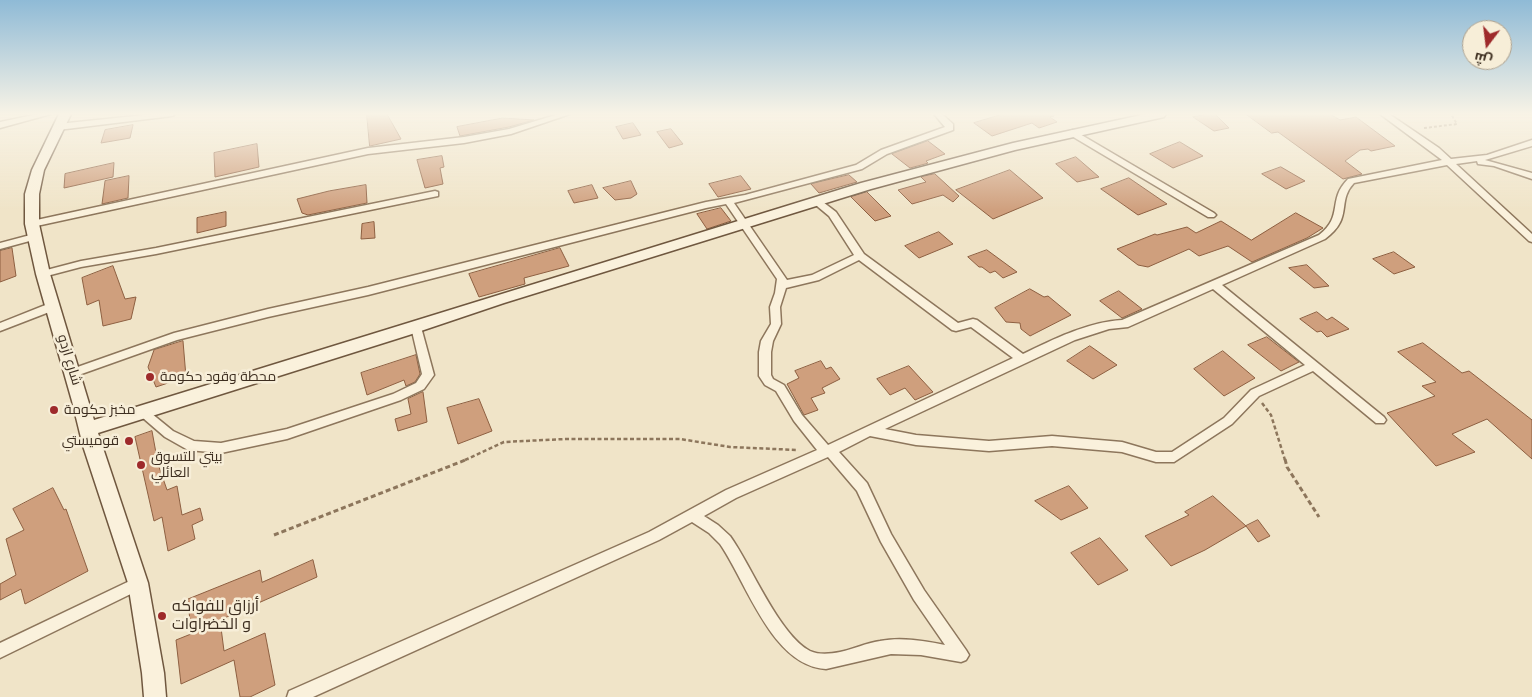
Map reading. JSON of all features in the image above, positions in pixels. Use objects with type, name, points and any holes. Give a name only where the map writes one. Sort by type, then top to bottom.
[{"type":"street","name":"شارع ازدو","points":[[49,147],[38,170],[32,194],[33,231],[43,274],[73,373],[92,446],[138,583],[153,672],[155,697]]},
{"type":"street","points":[[0,246],[33,231],[368,151],[407,147]]},
{"type":"street","points":[[73,373],[174,337],[268,313],[368,291],[706,205],[729,202],[859,167],[899,147]]},
{"type":"street","points":[[88,429],[744,223],[910,173],[1019,147]]},
{"type":"street","points":[[1097,147],[1211,215]]},
{"type":"street","points":[[1433,147],[1454,161],[1532,239]]},
{"type":"street","points":[[295,697],[654,536],[730,494],[828,451],[867,431],[1071,337],[1108,325],[1124,324],[1332,232],[1338,223],[1342,191],[1345,185],[1351,181],[1454,161],[1488,157],[1524,147]]},
{"type":"street","points":[[1520,148],[1532,152]]},
{"type":"street","points":[[1454,161],[1495,164],[1532,176]]},
{"type":"street","points":[[43,274],[81,264],[156,251],[435,194]]},
{"type":"street","points":[[691,515],[712,527],[725,539],[737,557],[766,612],[794,650],[817,661],[847,658],[880,648],[898,647],[961,654],[920,595],[900,562],[886,538],[862,486],[798,418],[780,388],[769,382],[765,376],[766,347],[770,334],[776,324],[775,307],[782,285],[780,273],[729,202]]},
{"type":"street","points":[[816,202],[832,214],[860,256],[949,323],[956,327],[973,323],[1022,359]]},
{"type":"street","points":[[782,285],[815,278],[860,256]]},
{"type":"street","points":[[1215,285],[1380,420]]},
{"type":"street","points":[[0,327],[53,306]]},
{"type":"street","points":[[142,412],[169,434],[192,446],[221,448],[288,434],[397,397],[420,386],[428,375],[416,326]]},
{"type":"street","points":[[867,431],[916,440],[989,446],[1052,441],[1122,447],[1156,457],[1174,457],[1228,421],[1255,393],[1313,366]]},
{"type":"street","points":[[0,651],[138,583]]},
{"type":"path","points":[[1255,393],[1271,415],[1287,467],[1319,517]]},
{"type":"path","points":[[274,535],[450,466],[504,442],[566,438],[680,439],[730,447],[799,450]]},
{"type":"building","points":[[245,147],[257,147],[259,167],[215,177],[214,153]]},
{"type":"building","points":[[913,147],[935,147],[945,154],[926,161],[928,163],[910,168],[892,154]]},
{"type":"building","points":[[1169,147],[1187,147],[1203,156],[1173,168],[1150,154]]},
{"type":"building","points":[[1298,147],[1392,147],[1371,151],[1368,149],[1360,150],[1345,161],[1362,174],[1343,179]]},
{"type":"building","points":[[442,156],[444,167],[440,168],[443,184],[425,188],[417,160]]},
{"type":"building","points":[[1076,157],[1099,177],[1077,182],[1056,164]]},
{"type":"building","points":[[114,163],[113,177],[64,188],[65,174]]},
{"type":"building","points":[[1281,167],[1305,181],[1286,189],[1262,174]]},
{"type":"building","points":[[1010,170],[1043,198],[993,219],[956,190]]},
{"type":"building","points":[[935,174],[959,196],[953,202],[943,195],[912,204],[898,190],[926,182],[921,177]]},
{"type":"building","points":[[849,175],[857,182],[819,193],[811,184]]},
{"type":"building","points":[[129,176],[128,198],[102,204],[105,181]]},
{"type":"building","points":[[741,176],[751,189],[718,197],[709,184]]},
{"type":"building","points":[[1129,178],[1167,204],[1138,215],[1101,189]]},
{"type":"building","points":[[631,181],[637,194],[631,198],[615,200],[603,188]]},
{"type":"building","points":[[366,185],[367,203],[308,215],[302,213],[297,199],[329,191]]},
{"type":"building","points":[[592,185],[598,198],[574,203],[568,191]]},
{"type":"building","points":[[867,192],[891,216],[875,221],[851,197]]},
{"type":"building","points":[[721,208],[731,221],[707,229],[697,214]]},
{"type":"building","points":[[226,212],[226,226],[197,233],[197,218]]},
{"type":"building","points":[[1296,213],[1323,228],[1307,238],[1252,262],[1228,246],[1199,256],[1189,249],[1148,267],[1138,265],[1117,249],[1155,234],[1187,227],[1196,233],[1221,221],[1251,240]]},
{"type":"building","points":[[374,222],[375,238],[361,239],[362,224]]},
{"type":"building","points":[[939,232],[953,244],[919,258],[905,246]]},
{"type":"building","points":[[12,248],[16,276],[0,282],[0,251]]},
{"type":"building","points":[[560,248],[569,266],[524,278],[525,284],[479,297],[469,274]]},
{"type":"building","points":[[987,250],[1017,272],[1003,278],[995,271],[990,273],[979,267],[968,257]]},
{"type":"building","points":[[1394,252],[1415,267],[1394,274],[1373,259]]},
{"type":"building","points":[[1307,265],[1329,286],[1314,288],[1289,268]]},
{"type":"building","points":[[113,266],[125,299],[136,297],[131,319],[103,326],[99,300],[87,305],[82,278]]},
{"type":"building","points":[[1030,289],[1044,297],[1048,296],[1071,315],[1030,336],[1021,329],[1020,323],[1006,322],[995,308]]},
{"type":"building","points":[[1119,291],[1142,309],[1122,318],[1100,301]]},
{"type":"building","points":[[1317,312],[1327,320],[1332,317],[1349,329],[1327,337],[1321,331],[1317,332],[1300,319]]},
{"type":"building","points":[[1267,337],[1299,362],[1281,371],[1248,345]]},
{"type":"building","points":[[183,341],[186,377],[156,387],[148,367],[154,350]]},
{"type":"building","points":[[1423,343],[1462,373],[1469,371],[1532,420],[1532,459],[1487,419],[1452,434],[1475,452],[1436,466],[1387,413],[1435,396],[1422,386],[1436,382],[1398,352]]},
{"type":"building","points":[[1090,346],[1117,365],[1093,379],[1067,361]]},
{"type":"building","points":[[1223,351],[1255,378],[1224,396],[1194,369]]},
{"type":"building","points":[[416,355],[420,374],[415,382],[406,386],[404,380],[367,395],[361,373]]},
{"type":"building","points":[[821,361],[826,369],[831,367],[840,379],[822,388],[825,393],[811,398],[818,410],[804,415],[787,384],[799,378],[795,371]]},
{"type":"building","points":[[909,366],[933,392],[915,400],[905,388],[890,395],[877,379]]},
{"type":"building","points":[[423,392],[427,422],[398,431],[395,419],[411,414],[408,399]]},
{"type":"building","points":[[479,399],[492,431],[458,444],[447,408]]},
{"type":"building","points":[[152,431],[158,464],[167,490],[177,486],[182,515],[200,508],[203,520],[192,525],[195,539],[168,551],[162,517],[154,521],[135,437]]},
{"type":"building","points":[[1069,486],[1088,508],[1061,520],[1035,501]]},
{"type":"building","points":[[53,488],[64,510],[66,509],[88,571],[25,604],[21,589],[0,600],[0,584],[16,575],[6,539],[24,530],[13,509]]},
{"type":"building","points":[[1213,496],[1246,526],[1205,550],[1171,566],[1145,536],[1189,515],[1185,512]]},
{"type":"building","points":[[1258,520],[1270,536],[1258,542],[1246,526]]},
{"type":"building","points":[[1100,538],[1128,570],[1098,585],[1071,553]]},
{"type":"building","points":[[313,560],[317,577],[220,620],[224,651],[265,633],[275,685],[250,697],[240,697],[234,660],[181,684],[176,640],[191,634],[188,599],[260,570],[262,582]]},
{"type":"place","name":"محطة وقود حكومة","points":[[150,377]]},
{"type":"place","name":"مخبز حكومة","points":[[54,410]]},
{"type":"place","name":"قوميستي","points":[[129,441]]},
{"type":"place","name":"بيتي للتسوق العائلي","points":[[141,465]]},
{"type":"place","name":"أرزاق للفواكه و الخضراوات","points":[[162,616]]}]
